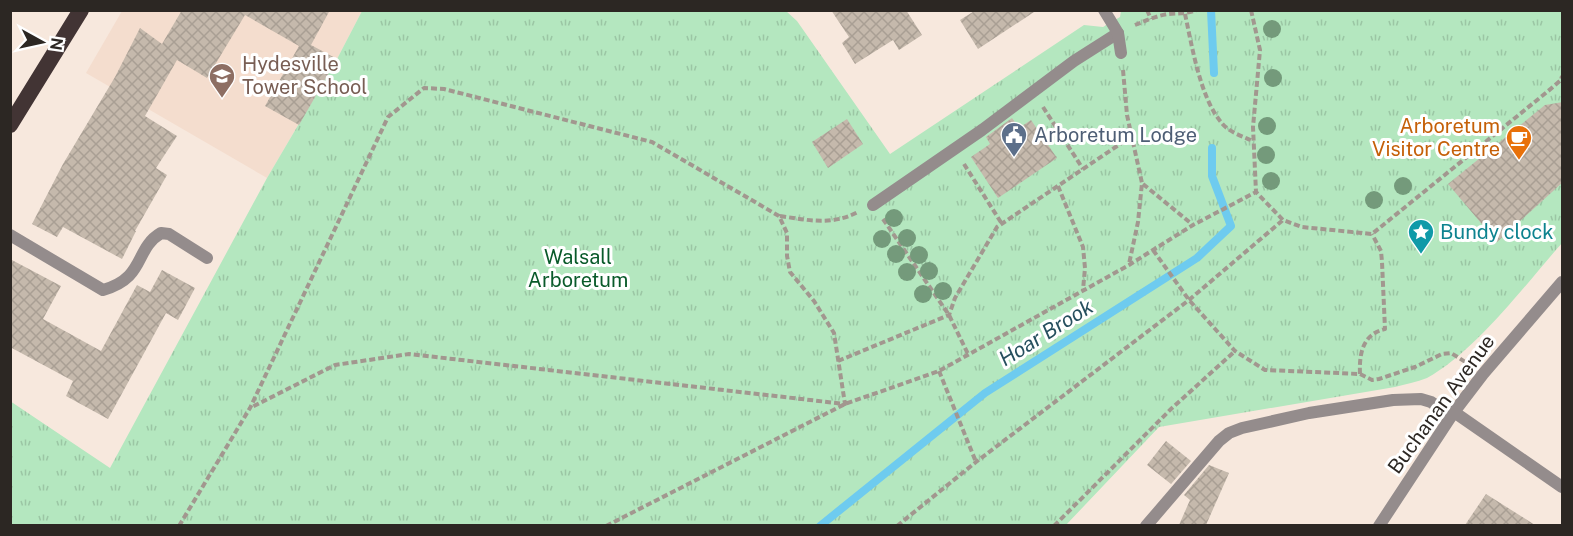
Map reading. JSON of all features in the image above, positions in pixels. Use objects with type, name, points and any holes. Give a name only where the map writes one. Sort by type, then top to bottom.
[{"type":"highway","points":[[10,125],[81,10]]},
{"type":"street","points":[[1104,10],[1118,33],[1121,53]]},
{"type":"street","points":[[873,205],[982,130],[1074,61],[1118,33]]},
{"type":"street","points":[[10,235],[103,290],[119,285],[131,275],[153,237],[161,233],[169,234],[207,258]]},
{"type":"street","name":"Buchanan Avenue","points":[[1379,525],[1452,414],[1483,374],[1563,282]]},
{"type":"street","points":[[1146,525],[1220,441],[1230,433],[1242,428],[1309,413],[1407,398],[1431,402],[1563,487]]},
{"type":"path","points":[[1147,10],[1149,20],[1197,10]]},
{"type":"path","points":[[1251,10],[1260,50],[1253,127],[1256,192],[1283,220],[1302,227],[1372,234],[1561,81],[1563,76]]},
{"type":"path","points":[[1185,14],[1204,92],[1221,122],[1233,132],[1254,141]]},
{"type":"path","points":[[1121,53],[1127,116],[1142,183],[1138,222],[1129,264]]},
{"type":"path","points":[[178,525],[250,408],[388,117],[424,88],[444,89],[652,142],[779,216],[829,222],[848,217],[873,205],[949,315],[968,354]]},
{"type":"path","points":[[1050,117],[1083,169]]},
{"type":"path","points":[[838,361],[949,315],[955,298],[997,227],[1132,136]]},
{"type":"path","points":[[966,167],[1002,224]]},
{"type":"path","points":[[1142,183],[1193,225]]},
{"type":"path","points":[[1058,186],[1083,247],[1085,268],[1083,290]]},
{"type":"path","points":[[606,525],[845,404],[939,371],[1129,264],[1193,225],[1256,192]]},
{"type":"path","points":[[779,216],[787,233],[790,272],[814,301],[834,333],[845,404]]},
{"type":"path","points":[[897,525],[1189,300],[1283,220]]},
{"type":"path","points":[[1360,374],[1359,363],[1364,343],[1369,336],[1385,330],[1381,251],[1372,234]]},
{"type":"path","points":[[1153,250],[1189,300],[1235,351],[1265,370],[1360,374],[1372,380],[1415,367],[1442,354],[1451,353],[1458,356]]},
{"type":"path","points":[[1054,525],[1171,409],[1235,351]]},
{"type":"path","points":[[250,408],[335,365],[410,354],[845,404]]},
{"type":"path","points":[[939,371],[976,462]]},
{"type":"shaded area","name":"Hydesville Tower School","points":[[122,11],[362,11],[337,59],[267,178],[86,73]]},
{"type":"green space","name":"Walsall Arboretum","points":[[362,11],[786,11],[797,21],[890,154],[1084,25],[1103,27],[1120,17],[1121,11],[1562,11],[1562,243],[1481,335],[1445,367],[1427,378],[1395,387],[1159,427],[1066,525],[11,525],[10,401],[110,468],[267,178],[337,59]]},
{"type":"building","points":[[182,10],[330,10],[311,45],[337,59],[299,125],[265,106],[299,46],[245,15],[207,78],[177,60],[145,116],[177,136],[156,168],[167,175],[122,259],[63,227],[57,237],[32,224],[63,164],[115,77],[140,28],[162,44]]},
{"type":"building","points":[[831,10],[906,10],[922,35],[899,50],[893,40],[855,64],[842,43],[849,37]]},
{"type":"building","points":[[976,10],[1037,10],[978,49],[960,20]]},
{"type":"building","name":"Arboretum Visitor Centre","points":[[1563,102],[1563,182],[1497,242],[1448,184],[1545,105]]},
{"type":"building","name":"Arboretum Lodge","points":[[1012,118],[1019,128],[1031,120],[1057,158],[998,198],[971,157],[990,144],[986,137]]},
{"type":"building","points":[[847,119],[863,144],[828,168],[812,142]]},
{"type":"building","points":[[10,259],[61,286],[43,319],[101,351],[137,285],[150,292],[162,270],[195,288],[178,320],[166,313],[108,419],[66,396],[73,381],[10,347]]},
{"type":"building","points":[[1166,441],[1191,461],[1171,484],[1147,465]]},
{"type":"building","points":[[1209,465],[1229,473],[1206,525],[1179,525],[1190,500],[1184,495]]},
{"type":"building","points":[[1486,494],[1535,525],[1465,525]]},
{"type":"waterway","name":"Hoar Brook","points":[[1211,10],[1214,73]]},
{"type":"waterway","name":"Hoar Brook","points":[[820,526],[985,393],[1197,258],[1231,226],[1212,176],[1212,148]]},
{"type":"place","name":"Hydesville Tower School","points":[[222,99]]},
{"type":"place","name":"Arboretum Lodge","points":[[1014,158]]},
{"type":"place","name":"Arboretum Visitor Centre","points":[[1519,161]]},
{"type":"place","name":"Bundy clock","points":[[1421,255]]}]
